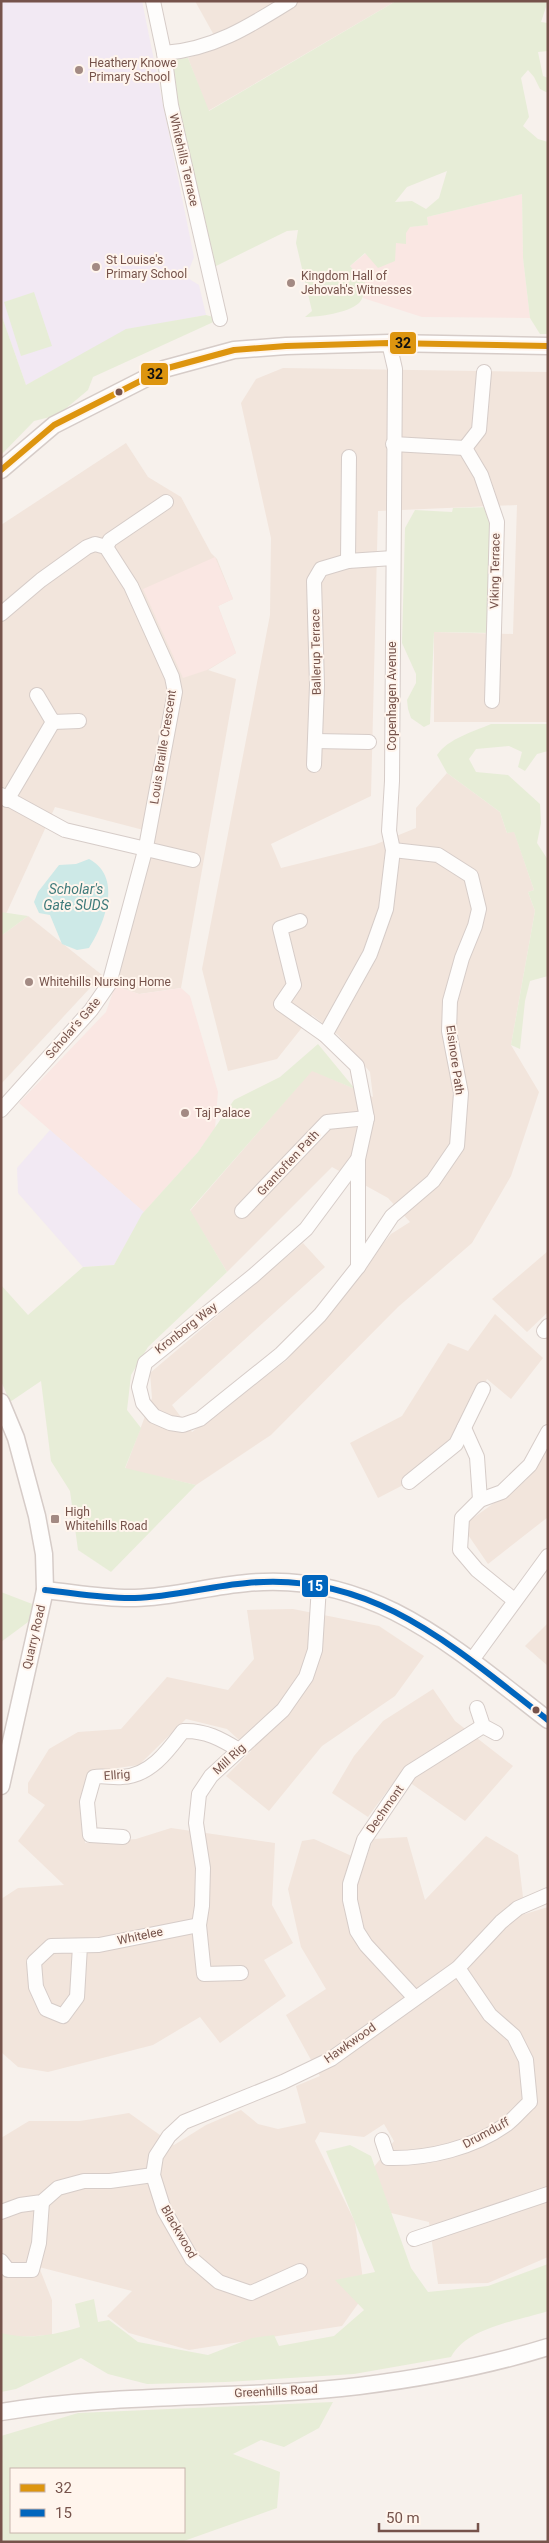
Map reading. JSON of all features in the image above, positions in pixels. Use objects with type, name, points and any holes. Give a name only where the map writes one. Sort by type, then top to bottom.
[{"type":"street","name":"Whitehills Terrace","points":[[153,1],[164,52],[171,105],[220,319]]},
{"type":"street","points":[[164,52],[189,51],[234,33],[290,1]]},
{"type":"street","points":[[1,470],[54,425],[164,369],[234,350],[286,346],[389,343],[548,346]]},
{"type":"street","name":"Copenhagen Avenue","points":[[325,1035],[370,954],[380,927],[386,909],[393,850],[389,831],[392,781],[395,369],[389,343]]},
{"type":"street","points":[[393,444],[465,448],[479,430],[484,372]]},
{"type":"street","name":"Viking Terrace","points":[[465,448],[481,476],[496,522],[492,701]]},
{"type":"street","points":[[348,561],[349,456]]},
{"type":"street","points":[[1,614],[40,580],[87,547],[94,544],[106,547],[110,540],[166,502]]},
{"type":"street","name":"Louis Braille Crescent","points":[[106,547],[131,586],[172,677],[175,692],[146,847]]},
{"type":"street","name":"Ballerup Terrace","points":[[314,765],[314,581],[321,569],[348,561],[393,558]]},
{"type":"street","points":[[37,695],[53,722]]},
{"type":"street","points":[[53,722],[79,721]]},
{"type":"street","points":[[53,722],[4,798],[65,830],[146,847],[193,860]]},
{"type":"street","points":[[315,741],[369,742]]},
{"type":"street","name":"Scholar's Gate","points":[[1,1110],[91,1010],[109,984],[146,847]]},
{"type":"street","name":"Elsinore Path","points":[[358,1267],[392,1216],[433,1181],[457,1146],[462,1093],[449,1031],[450,1001],[462,958],[476,926],[478,909],[471,876],[438,855],[393,850]]},
{"type":"street","name":"Kronborg Way","points":[[300,921],[280,928],[294,985],[281,1004],[325,1035],[356,1066],[367,1118],[358,1159],[306,1229],[253,1276],[145,1362],[139,1387],[140,1395],[147,1410],[163,1420],[177,1424],[200,1419],[281,1354],[320,1315],[358,1267]]},
{"type":"street","name":"Grantoften Path","points":[[242,1211],[326,1122],[367,1118]]},
{"type":"street","points":[[358,1159],[358,1267]]},
{"type":"street","points":[[410,1482],[456,1444],[483,1388]]},
{"type":"street","name":"Quarry Road","points":[[1,1402],[16,1438],[37,1516],[44,1554],[45,1590],[1,1786]]},
{"type":"street","points":[[464,1428],[477,1458],[480,1500]]},
{"type":"street","points":[[514,1600],[477,1570],[460,1550],[462,1518],[480,1500],[502,1492],[530,1465],[548,1432]]},
{"type":"street","points":[[472,1660],[548,1556]]},
{"type":"street","points":[[45,1590],[134,1598],[199,1592],[248,1582],[287,1582],[319,1586],[391,1608],[434,1632],[548,1720]]},
{"type":"street","name":"Mill Rig","points":[[241,1973],[204,1974],[199,1925],[202,1906],[203,1868],[196,1823],[199,1794],[211,1776],[283,1710],[306,1677],[315,1650],[319,1586]]},
{"type":"street","points":[[477,1708],[483,1726],[496,1733]]},
{"type":"street","name":"Dechmont","points":[[415,1998],[366,1945],[357,1931],[350,1900],[350,1884],[364,1840],[410,1772],[483,1726]]},
{"type":"street","name":"Ellrig","points":[[123,1837],[90,1835],[87,1802],[94,1778],[122,1777],[148,1768],[163,1756],[183,1731],[193,1730],[216,1736],[239,1750]]},
{"type":"street","name":"Hawkwood","points":[[154,2176],[156,2156],[169,2136],[184,2122],[283,2082],[330,2059],[458,1968],[501,1922],[518,1908],[548,1894]]},
{"type":"street","name":"Whitelee","points":[[80,1946],[77,1997],[63,2016],[46,2009],[36,1988],[34,1962],[51,1946],[99,1945],[199,1925]]},
{"type":"street","name":"Drumduff","points":[[382,2140],[388,2158],[405,2158],[442,2152],[469,2144],[507,2124],[530,2102],[526,2060],[514,2036],[490,2015],[458,1968]]},
{"type":"street","points":[[1,2212],[20,2205],[42,2202],[58,2188],[84,2181],[110,2181],[154,2176]]},
{"type":"street","name":"Blackwood","points":[[154,2176],[164,2210],[192,2259],[219,2282],[252,2293],[300,2271]]},
{"type":"street","points":[[414,2239],[510,2209],[548,2194]]},
{"type":"street","points":[[1,2261],[8,2270],[32,2270],[39,2243],[42,2202]]},
{"type":"street","name":"Greenhills Road","points":[[1,2412],[82,2401],[358,2386],[450,2371],[548,2347]]},
{"type":"shaded area","points":[[1,1],[142,1],[194,257],[186,277],[199,285],[206,315],[126,330],[26,385],[1,314]]},
{"type":"shaded area","points":[[195,1],[396,1],[208,111],[188,58],[220,46]]},
{"type":"shaded area","points":[[522,194],[523,258],[530,318],[422,317],[363,298],[365,284],[350,266],[366,253],[396,243],[409,227],[428,225],[427,217]]},
{"type":"shaded area","points":[[283,368],[548,372],[548,722],[434,722],[434,632],[513,634],[517,505],[378,511],[371,796],[271,844],[281,868],[374,845],[416,828],[416,808],[447,773],[500,812],[507,833],[514,831],[534,890],[528,892],[535,911],[511,1045],[539,1092],[511,1176],[472,1243],[398,1307],[271,1435],[196,1485],[125,1469],[152,1398],[150,1373],[303,1243],[325,1267],[172,1405],[192,1432],[287,1360],[391,1234],[410,1222],[388,1198],[332,1167],[227,1272],[190,1211],[312,1070],[373,1097],[370,1072],[338,1035],[312,1015],[277,1059],[228,1071],[202,969],[270,615],[271,538],[241,403],[256,379]]},
{"type":"shaded area","points":[[126,443],[148,477],[181,497],[211,553],[217,559],[233,599],[218,606],[236,653],[208,670],[236,679],[181,988],[139,994],[115,986],[155,833],[55,807],[6,914],[1,912],[1,525]]},
{"type":"shaded area","points":[[215,557],[233,599],[218,606],[236,653],[207,670],[183,678],[143,589]]},
{"type":"shaded area","points":[[28,916],[102,975],[1,1084],[1,936]]},
{"type":"shaded area","points":[[115,986],[139,994],[181,988],[190,996],[218,1092],[215,1128],[198,1152],[144,1212],[19,1103],[106,1012]]},
{"type":"shaded area","points":[[50,1130],[144,1212],[114,1265],[83,1267],[18,1193],[17,1168]]},
{"type":"shaded area","points":[[548,1251],[548,1312],[527,1332],[492,1299]]},
{"type":"shaded area","points":[[495,1314],[543,1358],[511,1399],[487,1379],[456,1444],[409,1482],[378,1498],[350,1443],[402,1416],[448,1343],[468,1351]]},
{"type":"shaded area","points":[[548,1436],[548,1517],[488,1564],[462,1526],[526,1480]]},
{"type":"shaded area","points":[[293,1609],[379,1626],[424,1656],[395,1696],[322,1746],[269,1811],[226,1776],[251,1751],[227,1729],[186,1719],[139,1765],[88,1772],[85,1843],[136,1839],[171,1828],[275,1843],[272,1905],[293,1943],[264,1960],[286,1996],[220,2043],[200,2017],[153,2045],[48,2072],[18,2067],[1,2052],[1,1899],[18,1888],[64,1885],[18,1841],[45,1805],[28,1793],[28,1783],[49,1749],[78,1732],[121,1729],[167,1677],[228,1690],[254,1659],[247,1610]]},
{"type":"shaded area","points":[[548,1623],[548,1666],[525,1646]]},
{"type":"shaded area","points":[[433,1689],[455,1721],[513,1766],[465,1821],[399,1775],[368,1817],[332,1793],[354,1756],[383,1721]]},
{"type":"shaded area","points":[[486,1836],[518,1855],[525,1914],[548,1907],[548,2257],[488,2283],[438,2284],[429,2222],[391,2213],[374,2167],[394,2141],[384,2124],[364,2137],[320,2132],[315,2141],[355,2222],[365,2294],[342,2326],[189,2350],[129,2333],[107,2316],[132,2291],[39,2267],[52,2300],[52,2335],[1,2338],[1,2138],[29,2121],[80,2121],[129,2113],[174,2145],[206,2125],[241,2110],[258,2124],[278,2129],[306,2123],[296,2086],[320,2076],[286,2015],[326,1989],[301,1947],[288,1889],[302,1841],[314,1839],[365,1862],[373,1839],[407,1837],[425,1900]]},
{"type":"green space","points":[[396,1],[548,1],[541,22],[548,23],[548,51],[538,52],[543,76],[548,78],[548,93],[540,89],[528,70],[521,78],[529,117],[523,126],[538,139],[548,142],[548,334],[540,334],[530,318],[523,258],[522,194],[427,217],[428,225],[410,227],[406,233],[406,244],[396,243],[395,261],[378,268],[365,253],[350,266],[366,284],[362,299],[354,306],[333,314],[305,317],[312,311],[296,243],[298,230],[287,231],[214,267],[176,110],[170,59],[188,58],[209,111]],"holes":[[[447,171],[439,198],[426,209],[412,201],[395,202],[407,187]]]},
{"type":"green space","points":[[34,292],[52,346],[21,356],[4,302]]},
{"type":"green space","points":[[1,314],[26,385],[126,329],[206,315],[220,319],[93,377],[88,390],[58,415],[34,421],[1,455]]},
{"type":"green space","points":[[492,507],[494,633],[434,632],[430,724],[424,727],[411,718],[407,700],[416,683],[416,674],[402,643],[405,528],[415,510],[452,512],[453,508]]},
{"type":"green space","points":[[491,724],[548,724],[548,751],[537,754],[525,771],[518,767],[522,752],[509,746],[476,749],[469,759],[476,772],[508,775],[540,804],[541,823],[537,843],[548,860],[548,976],[530,981],[525,1001],[520,1049],[511,1045],[535,911],[528,892],[534,890],[514,832],[507,833],[500,812],[447,773],[437,755],[448,744]]},
{"type":"green space","points":[[1,912],[28,916],[1,936]]},
{"type":"green space","points":[[318,1044],[355,1089],[312,1071],[190,1210],[227,1272],[148,1347],[131,1375],[127,1410],[141,1428],[125,1468],[196,1485],[111,1572],[78,1550],[70,1491],[51,1461],[41,1381],[10,1402],[1,1381],[1,1285],[28,1315],[83,1267],[114,1265],[142,1214],[198,1152],[234,1100],[280,1077]]},
{"type":"green space","points":[[1,1592],[40,1607],[28,1622],[1,1642]]},
{"type":"green space","points":[[350,2145],[371,2156],[411,2268],[428,2292],[488,2286],[548,2264],[548,2311],[494,2326],[481,2332],[459,2347],[451,2357],[354,2374],[226,2382],[147,2384],[108,2374],[81,2358],[16,2389],[1,2392],[1,2333],[41,2336],[80,2327],[75,2304],[94,2299],[98,2322],[109,2320],[138,2342],[208,2355],[252,2338],[274,2335],[279,2346],[334,2336],[364,2310],[335,2280],[375,2272],[326,2151]]},
{"type":"green space","points":[[333,2402],[319,2428],[284,2447],[261,2440],[233,2454],[280,2472],[277,2508],[181,2542],[1,2542],[1,2436],[78,2413]]},
{"type":"water","name":"Scholar's Gate SUDS","points":[[89,859],[99,867],[106,877],[108,901],[101,926],[89,948],[77,950],[62,944],[50,915],[39,913],[34,902],[38,892],[59,865],[76,864]]},
{"type":"transit line","name":"32","points":[[1,470],[54,425],[164,369],[234,350],[286,346],[389,343],[548,346]]},
{"type":"transit line","name":"15","points":[[45,1590],[124,1598],[163,1596],[247,1583],[292,1582],[334,1589],[374,1602],[411,1620],[446,1642],[548,1720]]},
{"type":"place","name":"Heathery Knowe Primary School","points":[[79,70]]},
{"type":"place","name":"St Louise's Primary School","points":[[96,267]]},
{"type":"place","name":"Kingdom Hall of Jehovah's Witnesses","points":[[291,283]]},
{"type":"place","name":"Whitehills Nursing Home","points":[[29,982]]},
{"type":"place","name":"Taj Palace","points":[[185,1113]]},
{"type":"place","name":"High Whitehills Road","points":[[55,1519]]}]
